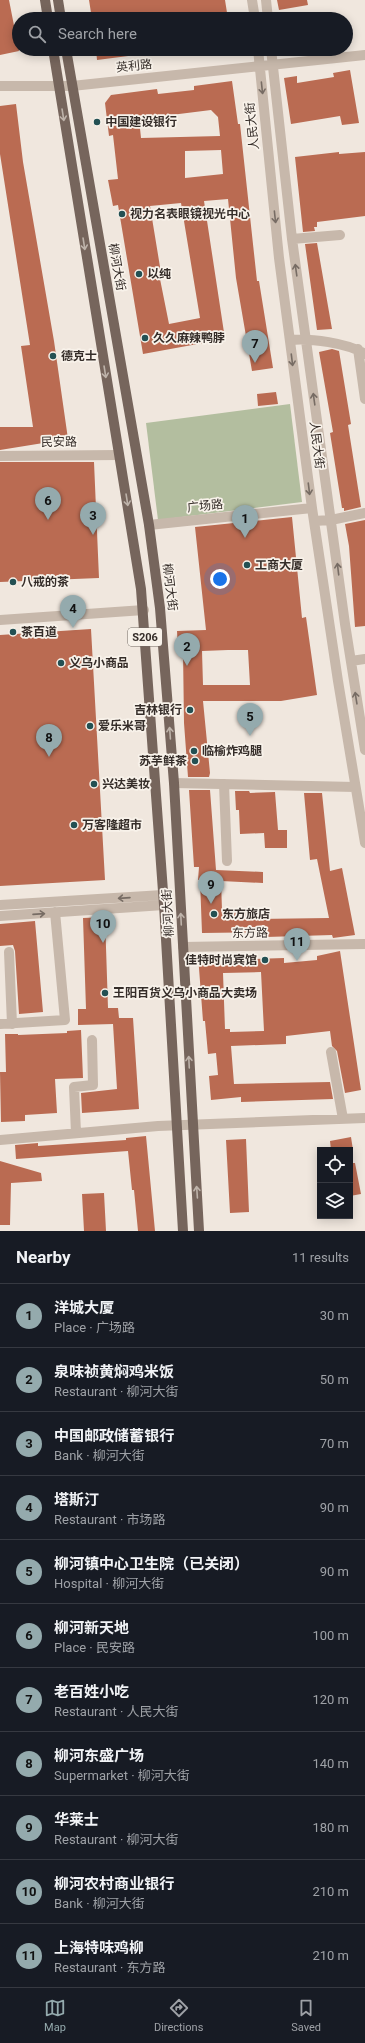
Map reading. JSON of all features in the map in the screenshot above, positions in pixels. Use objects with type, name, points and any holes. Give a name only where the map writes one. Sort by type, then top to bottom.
[{"type":"main road","points":[[45,0],[47,12]]},
{"type":"main road","points":[[58,0],[60,12]]},
{"type":"main road","name":"柳河大街","points":[[54,56],[144,610],[183,1231]]},
{"type":"main road","name":"柳河大街","points":[[67,56],[149,525],[164,652],[174,783],[199,1231]]},
{"type":"street","points":[[252,0],[254,12]]},
{"type":"street","points":[[266,0],[267,12]]},
{"type":"street","name":"英利路","points":[[0,86],[72,86],[274,66],[365,55]]},
{"type":"street","name":"人民大街","points":[[259,56],[279,258],[312,508],[365,843]]},
{"type":"street","name":"人民大街","points":[[272,56],[282,158],[292,239],[350,661],[365,750]]},
{"type":"street","points":[[292,239],[340,235]]},
{"type":"street","points":[[290,340],[306,338],[361,352],[365,399]]},
{"type":"street","name":"民安路","points":[[0,456],[119,455]]},
{"type":"street","name":"广场路","points":[[149,525],[312,508]]},
{"type":"street","points":[[314,521],[331,520],[365,514]]},
{"type":"street","points":[[0,620],[144,610]]},
{"type":"street","points":[[350,661],[365,659]]},
{"type":"street","points":[[174,783],[355,787]]},
{"type":"street","points":[[224,784],[227,861]]},
{"type":"street","points":[[0,905],[163,900]]},
{"type":"street","points":[[0,916],[55,912],[163,900]]},
{"type":"street","points":[[0,1024],[65,1020],[55,912]]},
{"type":"street","name":"东方路","points":[[183,947],[365,944]]},
{"type":"street","points":[[9,952],[12,1024]]},
{"type":"street","points":[[76,1133],[74,1087],[93,1085],[92,1040]]},
{"type":"street","points":[[330,1052],[343,1119]]},
{"type":"street","points":[[0,1140],[158,1126],[365,1118]]},
{"type":"green space","points":[[290,404],[302,502],[158,520],[146,423]]},
{"type":"building","points":[[0,0],[9,0],[12,15],[12,52],[0,55]]},
{"type":"building","points":[[89,0],[225,0],[227,12],[91,12]]},
{"type":"building","points":[[277,0],[307,0],[308,5],[279,10]]},
{"type":"building","points":[[97,56],[128,56],[97,60]]},
{"type":"building","points":[[350,70],[359,123],[342,125],[340,116],[291,124],[284,78],[297,76],[297,83],[334,77],[333,73]]},
{"type":"building","points":[[232,81],[238,124],[240,124],[257,281],[259,281],[273,368],[252,371],[236,278],[228,199],[204,201],[225,339],[143,354],[118,205],[113,206],[108,180],[118,179],[113,135],[109,136],[105,103],[111,95],[157,89],[158,94],[194,90],[194,86]],"holes":[[[211,110],[218,117],[220,136],[141,138],[139,119]],[[221,150],[223,174],[185,178],[185,151]],[[181,203],[200,318],[169,324],[160,279],[162,279],[150,206]]]},
{"type":"building","points":[[16,104],[23,162],[54,341],[68,439],[0,450],[0,427],[33,427],[21,346],[30,345],[0,154],[0,106]]},
{"type":"building","points":[[339,152],[339,154],[365,152],[365,216],[317,222],[317,227],[314,227],[315,231],[303,232],[295,157]]},
{"type":"building","points":[[317,243],[332,329],[317,330],[305,244]]},
{"type":"building","points":[[332,349],[339,351],[351,424],[348,425],[361,507],[344,511],[344,508],[342,508],[330,433],[333,432],[319,352]]},
{"type":"building","points":[[276,392],[278,404],[258,406],[257,394]]},
{"type":"building","points":[[0,462],[94,462],[99,578],[0,582]]},
{"type":"building","points":[[292,517],[302,618],[306,617],[317,695],[281,701],[203,701],[210,773],[209,777],[188,777],[184,723],[183,651],[178,651],[177,631],[206,630],[195,527]],"holes":[[[248,650],[250,685],[203,685],[202,651]]]},
{"type":"building","points":[[365,520],[365,626],[355,627],[349,546],[345,524]]},
{"type":"building","points":[[91,629],[105,880],[0,886],[0,635]]},
{"type":"building","points":[[189,790],[210,790],[216,870],[263,872],[263,883],[221,881],[222,910],[257,909],[257,919],[329,918],[317,859],[310,860],[304,793],[322,793],[330,871],[342,868],[355,935],[333,938],[332,935],[266,937],[266,932],[202,933],[200,880],[198,880],[199,867],[194,867]]},
{"type":"building","points":[[235,791],[249,791],[250,793],[275,792],[278,830],[287,830],[287,848],[265,848],[264,833],[240,834],[239,810],[236,810]]},
{"type":"building","points":[[105,917],[108,1008],[118,1008],[119,1018],[133,1018],[139,1109],[82,1113],[81,1093],[117,1089],[113,1024],[78,1025],[78,1009],[86,1009],[83,918]]},
{"type":"building","points":[[35,921],[43,1012],[19,1014],[15,951],[13,945],[0,946],[0,924]]},
{"type":"building","points":[[340,951],[361,1090],[345,1093],[337,1051],[332,1046],[330,1031],[286,1036],[286,1044],[231,1046],[234,1084],[330,1082],[333,1099],[241,1102],[241,1097],[211,1100],[209,1076],[218,1075],[216,1053],[208,1054],[205,1021],[203,1021],[198,955],[254,954],[254,959],[284,958],[284,963],[317,960],[317,956]],"holes":[[[261,972],[264,1031],[230,1032],[230,1029],[225,1029],[223,973]]]},
{"type":"building","points":[[81,1030],[83,1078],[55,1079],[57,1113],[25,1115],[25,1121],[1,1122],[0,1072],[6,1072],[5,1034],[18,1035],[67,1033],[67,1031]]},
{"type":"building","points":[[146,1136],[155,1231],[138,1231],[128,1151],[16,1159],[15,1145],[38,1143],[38,1146],[126,1140],[126,1138]]},
{"type":"building","points":[[351,1137],[353,1147],[331,1147],[330,1141]]},
{"type":"building","points":[[246,1139],[249,1212],[230,1213],[226,1140]]},
{"type":"building","points":[[0,1161],[41,1173],[42,1181],[11,1183],[10,1225],[0,1225]]},
{"type":"building","points":[[353,1163],[355,1163],[361,1194],[353,1195]]},
{"type":"building","points":[[104,1193],[106,1231],[84,1231],[82,1194]]},
{"type":"place","name":"中国建设银行","points":[[97,122]]},
{"type":"place","name":"视力名表眼镜视光中心","points":[[122,214]]},
{"type":"place","name":"以纯","points":[[139,274]]},
{"type":"place","name":"久久麻辣鸭脖","points":[[145,338]]},
{"type":"place","name":"德克士","points":[[53,356]]},
{"type":"place","name":"老百姓小吃","points":[[255,363]]},
{"type":"place","name":"柳河新天地","points":[[48,520]]},
{"type":"place","name":"中国邮政储蓄银行","points":[[93,535]]},
{"type":"place","name":"洋城大厦","points":[[245,538]]},
{"type":"place","name":"工商大厦","points":[[247,565]]},
{"type":"place","name":"八戒的茶","points":[[13,582]]},
{"type":"place","name":"塔斯汀","points":[[73,628]]},
{"type":"place","name":"茶百道","points":[[13,632]]},
{"type":"place","name":"义乌小商品","points":[[61,663]]},
{"type":"place","name":"泉味祯黄焖鸡米饭","points":[[187,666]]},
{"type":"place","name":"吉林银行","points":[[190,710]]},
{"type":"place","name":"爱乐米哥","points":[[90,726]]},
{"type":"place","name":"柳河镇中心卫生院（已关闭）","points":[[250,736]]},
{"type":"place","name":"临榆炸鸡腿","points":[[194,751]]},
{"type":"place","name":"柳河东盛广场","points":[[49,757]]},
{"type":"place","name":"苏芋鲜茶","points":[[195,761]]},
{"type":"place","name":"兴达美妆","points":[[94,784]]},
{"type":"place","name":"万客隆超市","points":[[74,825]]},
{"type":"place","name":"华莱士","points":[[211,904]]},
{"type":"place","name":"东方旅店","points":[[214,914]]},
{"type":"place","name":"柳河农村商业银行","points":[[103,943]]},
{"type":"place","name":"佳特时尚宾馆","points":[[265,960]]},
{"type":"place","name":"上海特味鸡柳","points":[[297,961]]},
{"type":"place","name":"王阳百货义乌小商品大卖场","points":[[105,993]]}]
